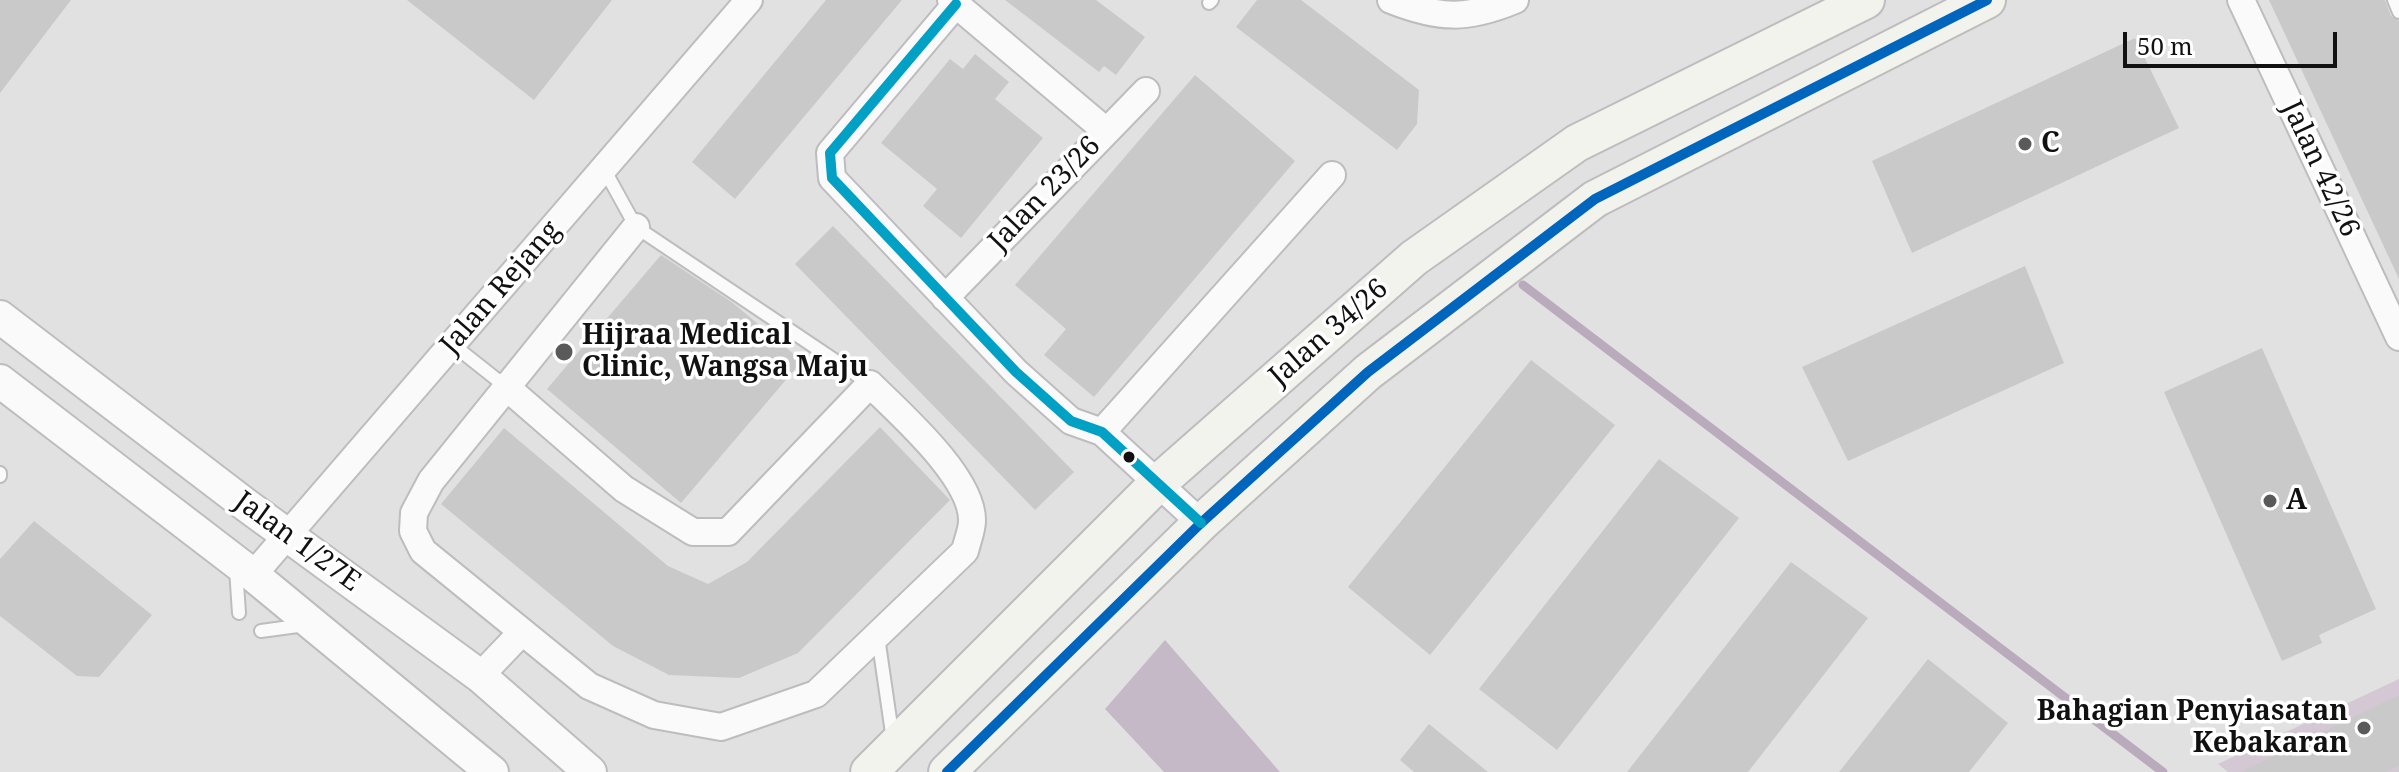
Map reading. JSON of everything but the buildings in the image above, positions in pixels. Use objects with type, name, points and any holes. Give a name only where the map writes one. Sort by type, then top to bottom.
[{"type":"main road","name":"Jalan 34/26","points":[[882,760],[1158,483],[1414,258],[1577,143],[1866,0]]},
{"type":"main road","name":"Jalan 34/26","points":[[947,772],[1201,523],[1368,372],[1595,199],[1987,0]]},
{"type":"street","name":"Jalan Rejang","points":[[244,568],[288,535],[749,0]]},
{"type":"street","points":[[1391,0],[1439,16],[1470,15],[1515,0]]},
{"type":"street","name":"Jalan 42/26","points":[[2241,0],[2399,337]]},
{"type":"street","points":[[1106,131],[954,2],[830,153],[832,178],[1016,372],[1071,421],[1102,432],[1201,523]]},
{"type":"street","name":"Jalan 23/26","points":[[945,298],[1146,91]]},
{"type":"street","points":[[1102,432],[1332,175]]},
{"type":"street","points":[[505,386],[624,489],[693,532],[728,532],[870,384],[926,438],[954,472],[973,518],[965,551],[816,694],[721,727],[654,715],[589,686],[423,551],[413,531],[414,513],[431,481],[505,386],[636,227]]},
{"type":"street","name":"Jalan 1/27E","points":[[0,317],[480,676],[590,772]]},
{"type":"street","name":"Jalan 1/27E","points":[[0,381],[244,568],[492,772]]},
{"type":"street","points":[[480,676],[522,632]]},
{"type":"lane","points":[[2394,0],[2399,12]]},
{"type":"lane","points":[[604,169],[636,227],[870,384]]},
{"type":"lane","points":[[452,344],[505,386]]},
{"type":"lane","points":[[239,613],[244,568]]},
{"type":"lane","points":[[261,631],[312,625]]},
{"type":"lane","points":[[878,637],[882,760]]},
{"type":"shaded area","points":[[1165,640],[1280,772],[1164,772],[1105,709]]},
{"type":"shaded area","name":"Bahagian Penyiasatan Kebakaran","points":[[2399,679],[2399,772],[2228,772],[2218,764]]},
{"type":"waterway","points":[[1523,285],[2163,772]]},
{"type":"transit line","points":[[947,772],[1201,523],[1368,372],[1595,199],[1987,0]]},
{"type":"transit line","points":[[956,4],[830,153],[832,178],[1016,372],[1071,421],[1102,432],[1201,523]]},
{"type":"place","name":"C","points":[[2025,144]]},
{"type":"place","name":"Hijraa Medical Clinic, Wangsa Maju","points":[[564,352]]},
{"type":"place","name":"A","points":[[2270,501]]},
{"type":"place","name":"Bahagian Penyiasatan Kebakaran","points":[[2364,728]]}]
